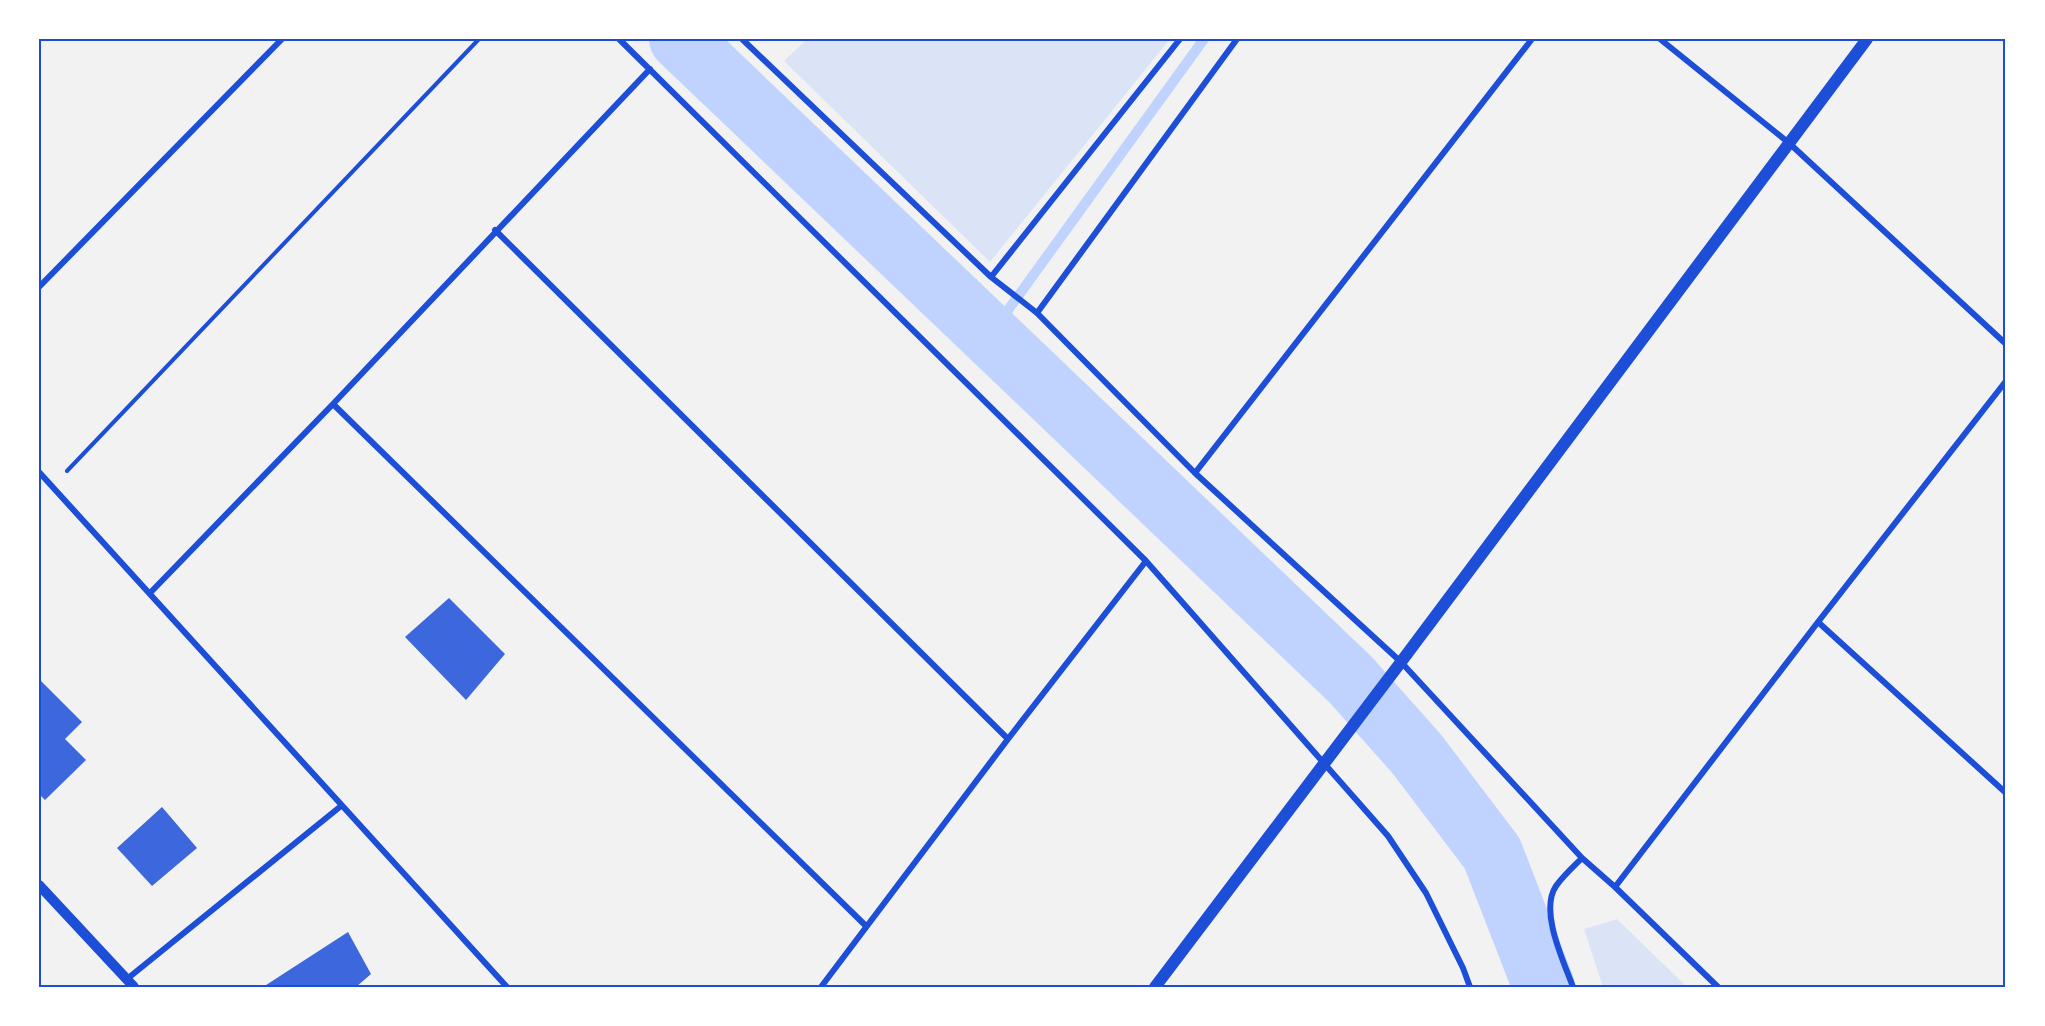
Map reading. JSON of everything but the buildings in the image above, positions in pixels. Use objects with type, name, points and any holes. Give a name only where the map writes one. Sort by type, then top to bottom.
[{"type":"main road","points":[[1155,987],[1867,39]]},
{"type":"street","points":[[39,287],[282,39]]},
{"type":"street","points":[[619,39],[1146,561],[1388,836],[1426,893],[1470,987]]},
{"type":"street","points":[[742,39],[991,278],[1037,313],[1195,473],[1401,662],[1582,858],[1718,987]]},
{"type":"street","points":[[991,278],[1180,39]]},
{"type":"street","points":[[1037,313],[1237,39]]},
{"type":"street","points":[[1195,473],[1532,39]]},
{"type":"street","points":[[1659,39],[1789,143],[2006,344]]},
{"type":"street","points":[[151,592],[333,404],[495,230],[650,69]]},
{"type":"street","points":[[495,230],[1008,739]]},
{"type":"street","points":[[1615,887],[2006,381]]},
{"type":"street","points":[[333,404],[866,926]]},
{"type":"street","points":[[39,472],[151,592],[341,806],[507,987]]},
{"type":"street","points":[[821,987],[1146,561]]},
{"type":"street","points":[[1818,622],[2006,793]]},
{"type":"street","points":[[39,885],[130,983],[341,806]]},
{"type":"street","points":[[1573,987],[1549,910],[1554,888],[1582,858]]},
{"type":"path","points":[[52,486],[478,39]]},
{"type":"shaded area","points":[[807,39],[1170,39],[990,262],[784,61]]},
{"type":"shaded area","points":[[1617,919],[1687,987],[1603,987],[1584,929]]},
{"type":"waterway","points":[[680,39],[1351,680],[1416,753],[1492,853],[1544,987]]},
{"type":"waterway","points":[[990,335],[1204,39]]}]
